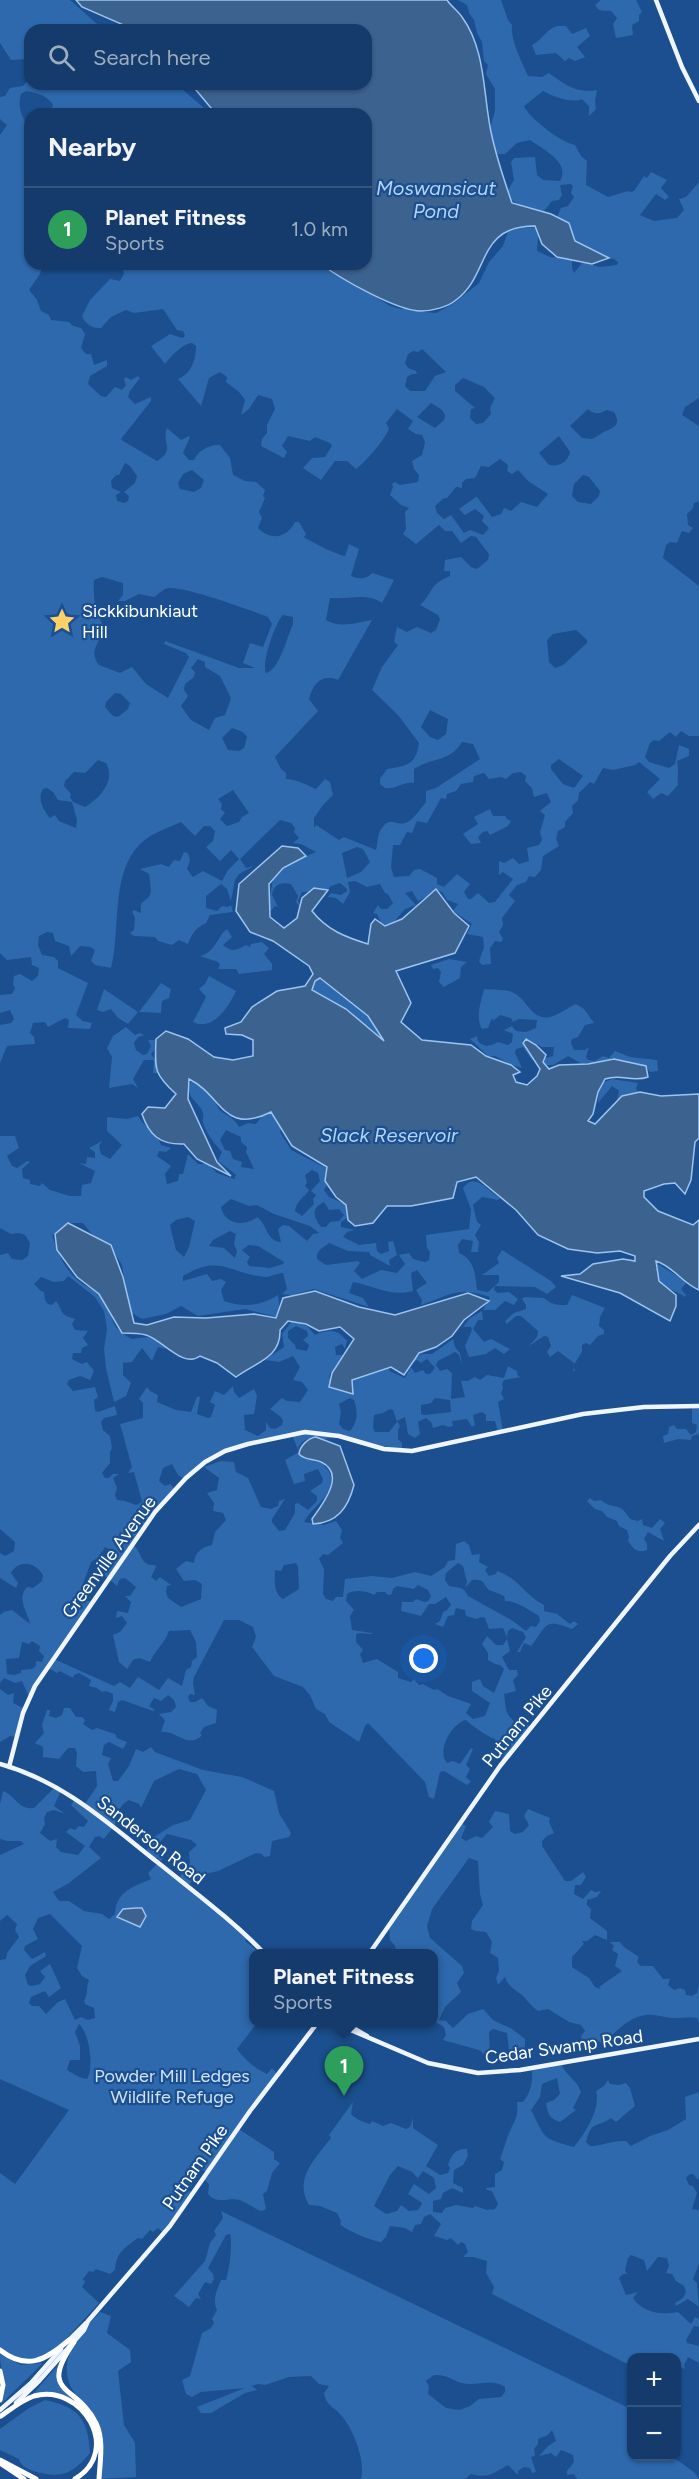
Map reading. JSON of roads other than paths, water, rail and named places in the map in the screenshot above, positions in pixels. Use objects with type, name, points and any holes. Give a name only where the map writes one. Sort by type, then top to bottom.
[{"type":"highway","points":[[0,2350],[16,2360],[35,2361],[50,2356],[71,2341]]},
{"type":"highway","points":[[71,2341],[60,2363],[59,2378],[64,2389],[89,2412],[98,2427],[101,2441],[99,2479]]},
{"type":"highway","points":[[0,2371],[3,2385],[0,2400]]},
{"type":"highway","points":[[0,2414],[28,2398],[40,2395],[60,2397],[79,2408],[92,2425],[96,2446],[89,2467],[75,2479]]},
{"type":"highway","points":[[0,2461],[24,2479]]},
{"type":"highway","points":[[0,2461],[36,2479]]},
{"type":"main road","points":[[656,0],[682,67],[699,101]]},
{"type":"main road","name":"Greenville Avenue","points":[[9,1767],[23,1713],[38,1681],[155,1512],[197,1469],[214,1457],[248,1444],[305,1432],[339,1436],[384,1449],[412,1451],[583,1414],[644,1407],[699,1406]]},
{"type":"main road","name":"Putnam Pike","points":[[372,1949],[500,1766],[670,1556],[699,1525]]},
{"type":"main road","points":[[0,1764],[9,1767]]},
{"type":"main road","name":"Sanderson Road","points":[[9,1767],[68,1792],[224,1916],[261,1949]]},
{"type":"main road","name":"Putnam Pike","points":[[0,2414],[32,2388],[173,2222],[234,2134],[314,2027]]},
{"type":"main road","name":"Cedar Swamp Road","points":[[338,2027],[367,2036]]},
{"type":"main road","name":"Cedar Swamp Road","points":[[352,2027],[428,2063],[478,2073],[520,2070],[699,2039]]},
{"type":"water","name":"Moswansicut Pond","points":[[76,0],[447,0],[462,17],[476,44],[493,141],[512,203],[551,214],[569,223],[575,241],[609,258],[592,264],[557,257],[542,244],[535,226],[516,228],[503,234],[493,243],[467,289],[449,305],[421,311],[411,310],[384,300],[330,270],[372,270],[372,108],[211,108],[196,90],[372,90],[372,24],[121,24],[82,7]]},
{"type":"water","name":"Slack Reservoir","points":[[282,846],[298,848],[306,856],[283,868],[269,884],[270,917],[284,928],[297,918],[302,898],[314,888],[328,890],[312,911],[337,932],[368,944],[371,924],[375,919],[385,926],[402,919],[436,889],[454,913],[469,926],[455,953],[396,971],[411,1003],[401,1022],[422,1040],[471,1045],[486,1056],[511,1065],[520,1072],[513,1075],[516,1082],[527,1085],[537,1076],[540,1069],[523,1043],[526,1039],[546,1055],[543,1062],[549,1069],[559,1065],[588,1064],[614,1059],[646,1066],[648,1077],[642,1079],[611,1077],[605,1079],[598,1092],[593,1114],[588,1121],[595,1124],[622,1096],[640,1092],[661,1096],[699,1094],[699,1138],[695,1142],[691,1180],[685,1194],[675,1183],[644,1191],[644,1197],[658,1211],[693,1225],[699,1220],[699,1290],[656,1261],[659,1281],[676,1295],[676,1306],[670,1321],[620,1293],[561,1276],[580,1274],[593,1264],[623,1259],[635,1261],[635,1256],[620,1251],[597,1253],[568,1249],[538,1235],[516,1210],[476,1177],[457,1182],[453,1198],[411,1206],[387,1206],[373,1223],[355,1226],[348,1220],[346,1205],[336,1197],[325,1181],[327,1167],[292,1146],[271,1112],[255,1118],[243,1119],[233,1116],[189,1079],[188,1099],[217,1162],[231,1176],[197,1159],[184,1144],[168,1143],[152,1133],[142,1114],[148,1107],[165,1108],[176,1094],[163,1081],[157,1070],[156,1039],[166,1031],[188,1039],[214,1057],[233,1060],[253,1056],[253,1040],[242,1035],[226,1034],[225,1028],[241,1022],[252,1007],[277,991],[305,986],[313,974],[309,966],[273,941],[250,932],[236,911],[239,884]],"holes":[[[320,978],[368,1016],[384,1041],[346,1009],[312,990],[315,981]]]},
{"type":"water","points":[[68,1223],[111,1245],[123,1277],[134,1323],[147,1325],[174,1317],[206,1318],[254,1314],[276,1318],[283,1298],[315,1291],[359,1307],[395,1315],[468,1293],[489,1301],[464,1320],[452,1336],[436,1347],[419,1353],[404,1375],[391,1367],[352,1380],[353,1394],[329,1387],[332,1373],[354,1339],[340,1327],[319,1331],[306,1324],[288,1321],[280,1330],[279,1339],[272,1353],[236,1377],[217,1363],[200,1356],[187,1359],[180,1356],[146,1335],[122,1333],[99,1294],[77,1277],[57,1250],[55,1234]]},
{"type":"water","points":[[316,1437],[340,1446],[354,1485],[340,1513],[329,1521],[313,1524],[312,1519],[326,1498],[332,1482],[332,1474],[328,1467],[299,1454],[305,1443]]},
{"type":"water","points":[[142,1908],[146,1916],[140,1927],[117,1917],[123,1909]]},
{"type":"place","name":"Sickkibunkiaut Hill","points":[[62,621]]},
{"type":"place","name":"Planet Fitness","points":[[344,2096]]},
{"type":"park label","name":"Powder Mill Ledges Wildlife Refuge","points":[[172,2086]]}]
